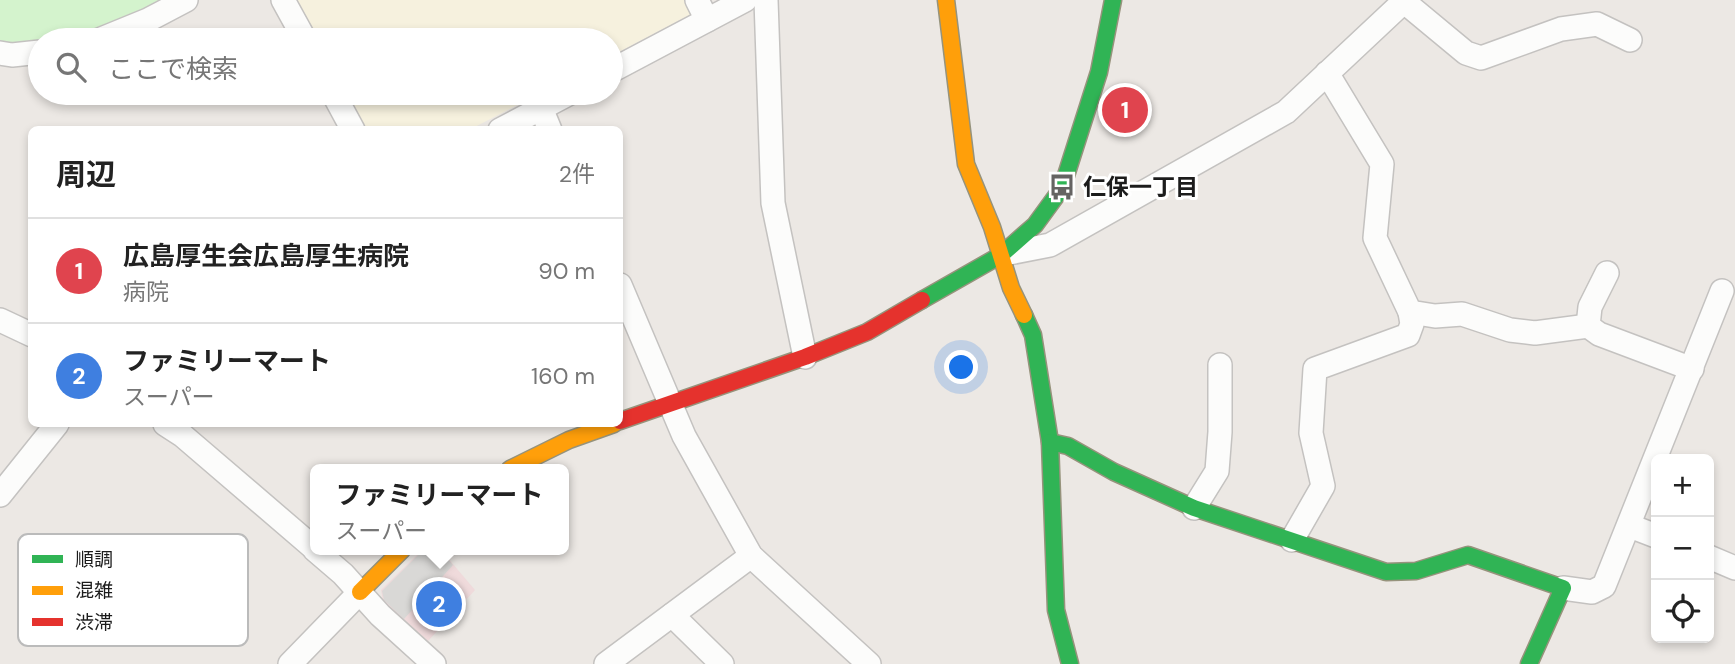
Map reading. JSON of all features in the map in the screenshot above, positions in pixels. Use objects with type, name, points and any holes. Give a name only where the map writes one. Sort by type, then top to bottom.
[{"type":"street","points":[[128,28],[186,0]]},
{"type":"street","points":[[283,0],[298,28]]},
{"type":"street","points":[[623,63],[702,10],[745,0]]},
{"type":"street","points":[[766,0],[773,203],[805,357]]},
{"type":"street","points":[[946,0],[966,164],[1011,288],[1033,335],[1050,443],[1056,610],[1070,664]]},
{"type":"street","points":[[623,420],[805,357],[867,332],[1001,255],[1035,225],[1062,188],[1099,72],[1113,0]]},
{"type":"street","points":[[1001,255],[1050,245],[1286,112],[1399,6],[1402,0],[1466,53],[1481,58],[1561,29],[1597,24],[1630,40]]},
{"type":"street","points":[[0,53],[28,53]]},
{"type":"street","points":[[1292,540],[1323,485],[1311,433],[1315,369],[1408,335],[1412,324],[1410,312],[1375,238],[1381,164],[1327,73]]},
{"type":"street","points":[[339,105],[351,126]]},
{"type":"street","points":[[507,126],[547,105]]},
{"type":"street","points":[[541,108],[548,126]]},
{"type":"street","points":[[1588,326],[1590,307],[1607,273]]},
{"type":"street","points":[[1050,443],[1068,446],[1114,472],[1194,508],[1386,572],[1416,571],[1468,555],[1563,588],[1592,592],[1604,586],[1630,526],[1722,291]]},
{"type":"street","points":[[623,292],[684,436],[751,556],[869,664]]},
{"type":"street","points":[[1410,312],[1435,316],[1462,314],[1510,330],[1535,333],[1588,326],[1599,334],[1692,369]]},
{"type":"street","points":[[0,320],[28,333]]},
{"type":"street","points":[[1194,508],[1217,471],[1220,365]]},
{"type":"street","points":[[0,495],[55,427]]},
{"type":"street","points":[[179,427],[310,545]]},
{"type":"street","points":[[520,464],[569,440],[606,427]]},
{"type":"street","points":[[1630,526],[1651,534]]},
{"type":"street","points":[[321,555],[343,574],[380,615],[434,664]]},
{"type":"street","points":[[290,664],[397,555]]},
{"type":"street","points":[[606,664],[751,556]]},
{"type":"street","points":[[1714,559],[1735,568]]},
{"type":"street","points":[[1529,664],[1563,588]]},
{"type":"street","points":[[671,615],[722,664]]},
{"type":"shaded area","points":[[293,0],[689,0],[695,12],[623,50],[623,28],[308,28]]},
{"type":"shaded area","points":[[350,105],[517,105],[477,126],[361,126]]},
{"type":"shaded area","points":[[417,555],[445,555],[475,590],[428,641],[383,601],[381,590]]},
{"type":"shaded area","points":[[418,555],[444,555],[453,565],[404,619],[384,600],[382,591]]},
{"type":"green space","points":[[0,0],[171,0],[113,28],[28,28],[28,46],[0,46]]},
{"type":"traffic: fast","points":[[922,300],[1001,255],[1035,225],[1062,188],[1099,72],[1113,0]]},
{"type":"traffic: fast","points":[[1024,315],[1033,335],[1050,442],[1056,610],[1070,664]]},
{"type":"traffic: fast","points":[[1050,442],[1068,446],[1114,472],[1194,508],[1386,572],[1416,571],[1468,555],[1563,588],[1529,664]]},
{"type":"traffic: slow","points":[[946,0],[966,164],[992,227],[1011,288],[1024,315]]},
{"type":"traffic: slow","points":[[520,464],[569,440],[606,427]]},
{"type":"traffic: slow","points":[[360,592],[397,555]]},
{"type":"traffic: jam","points":[[623,420],[805,357],[867,332],[922,300]]},
{"type":"place","name":"広島厚生会広島厚生病院","points":[[1125,110]]},
{"type":"place","name":"仁保一丁目","points":[[1062,187]]},
{"type":"place","name":"ファミリーマート","points":[[439,604]]}]
